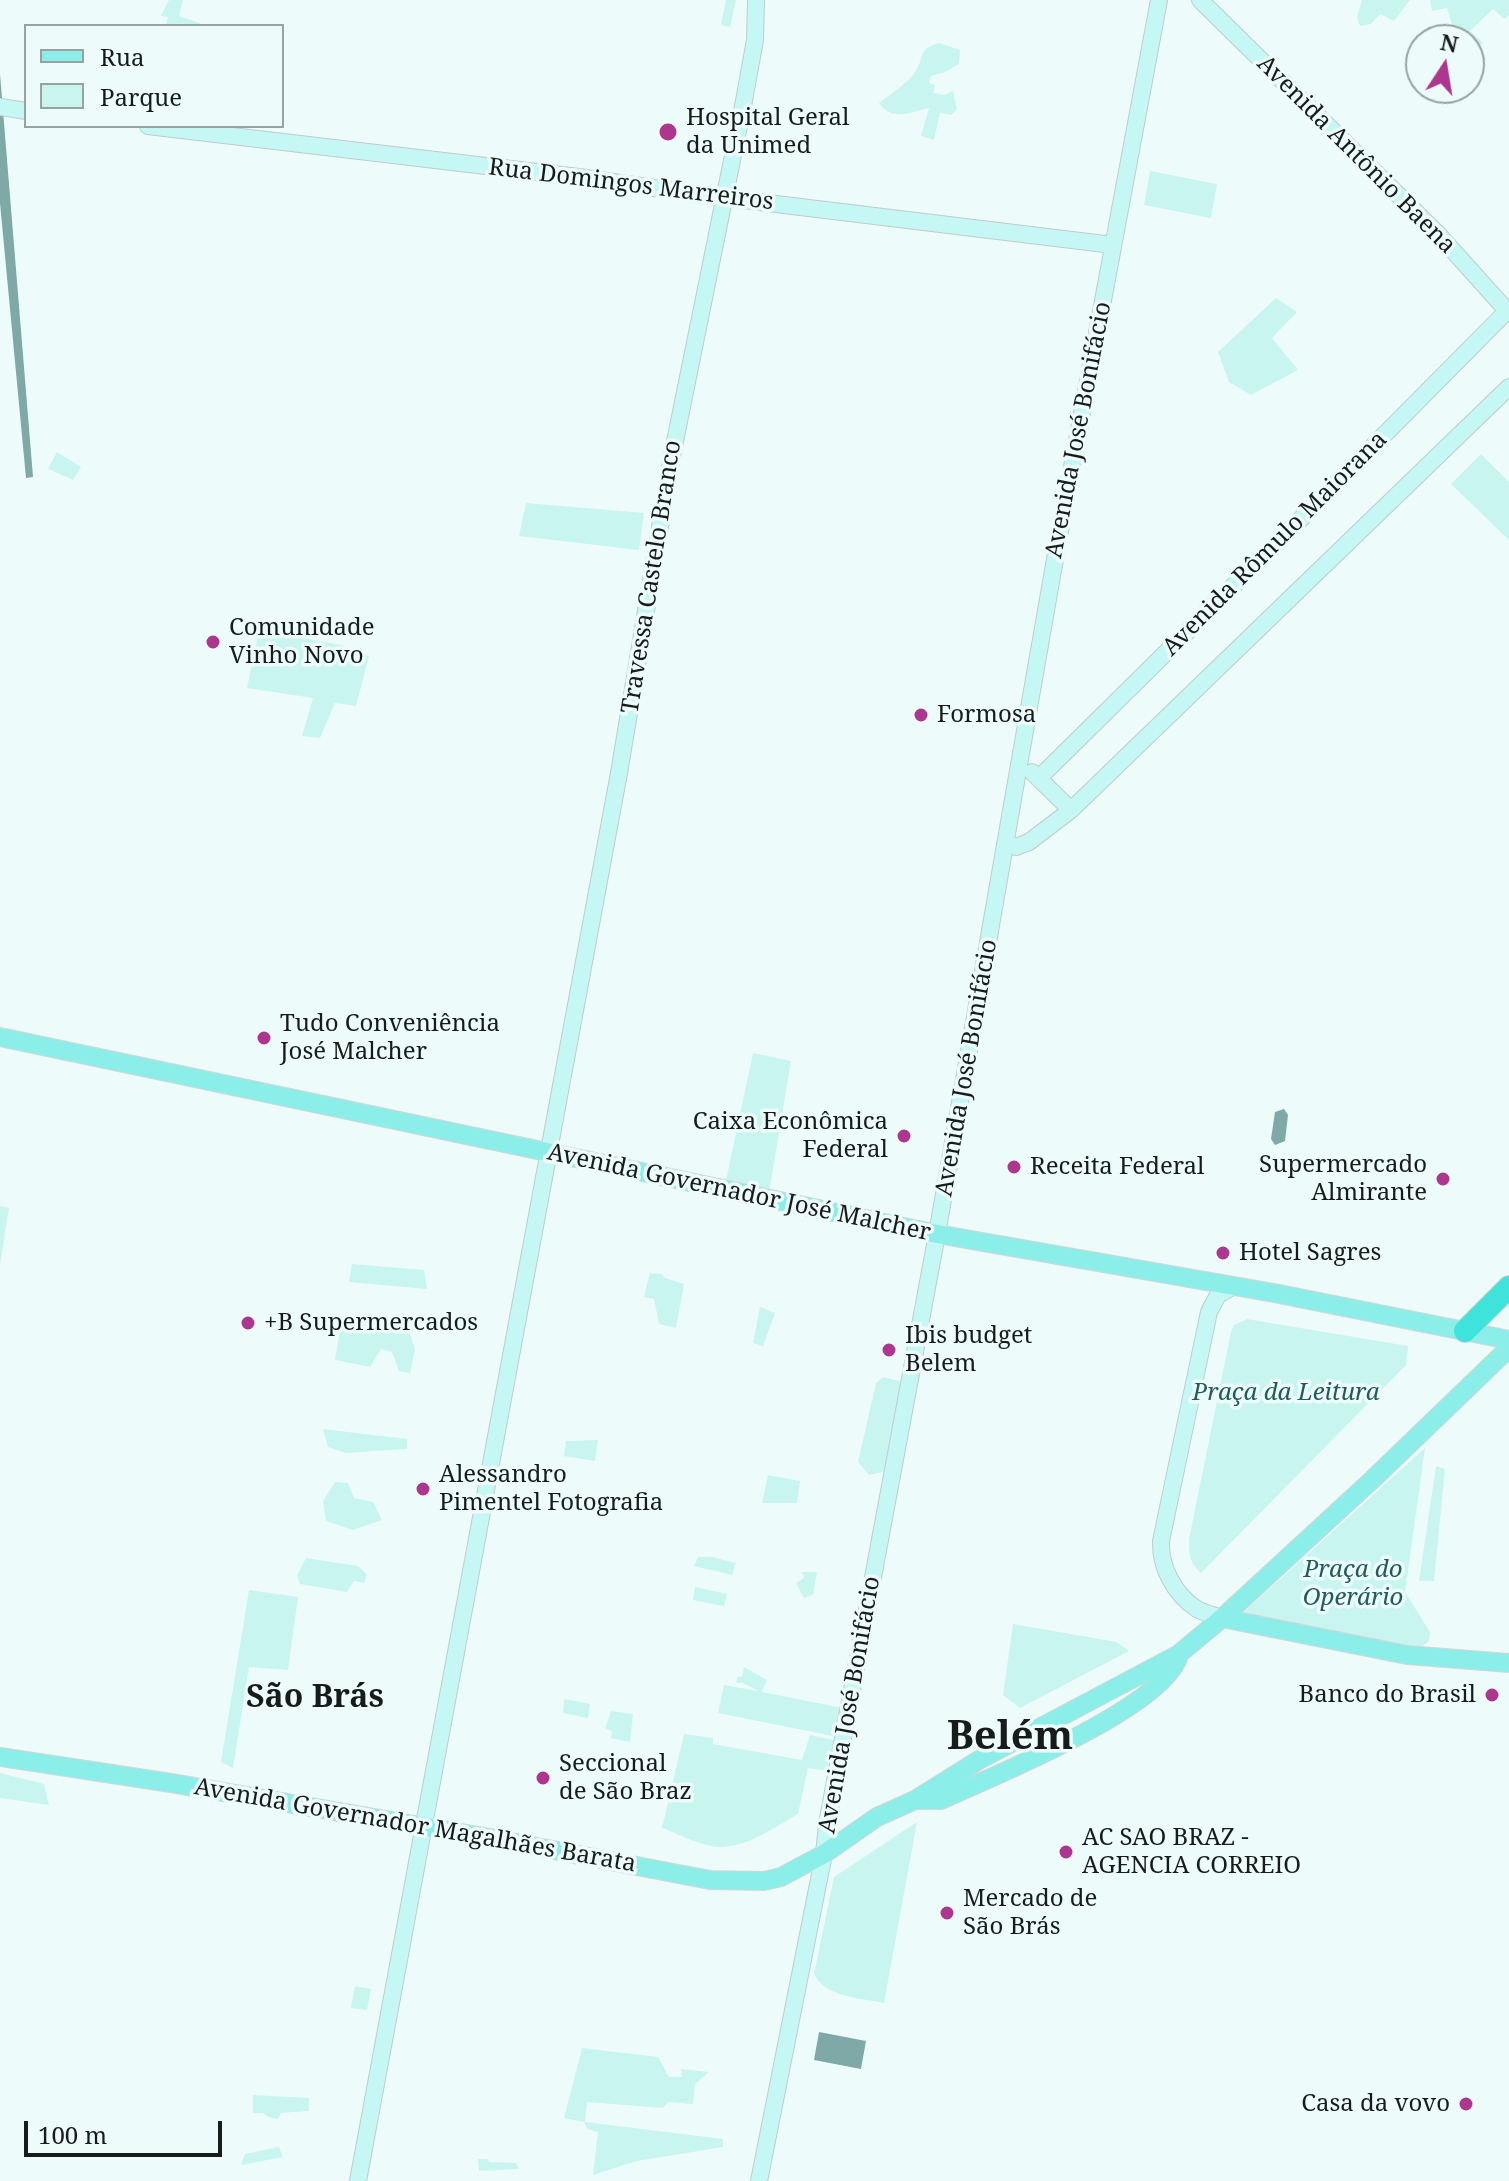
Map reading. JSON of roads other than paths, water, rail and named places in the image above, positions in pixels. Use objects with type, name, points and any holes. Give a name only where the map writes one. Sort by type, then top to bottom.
[{"type":"highway","points":[[1473,1332],[1509,1287]]},
{"type":"main road","name":"Avenida Governador José Malcher","points":[[0,1037],[937,1234],[1234,1286],[1509,1340]]},
{"type":"main road","points":[[915,1800],[1033,1730],[1179,1654],[1373,1479],[1509,1348]]},
{"type":"main road","points":[[1222,1618],[1407,1655],[1509,1663]]},
{"type":"main road","points":[[915,1800],[941,1800],[1087,1732],[1142,1699],[1175,1665],[1179,1654]]},
{"type":"main road","name":"Avenida Governador Magalhães Barata","points":[[0,1757],[423,1827],[710,1880],[764,1881],[781,1877],[824,1854],[877,1817],[915,1800]]},
{"type":"street","name":"Travessa Castelo Branco","points":[[358,2181],[627,730],[671,461],[755,40],[756,0]]},
{"type":"street","name":"Avenida José Bonifácio","points":[[759,2181],[824,1854],[1007,843],[1019,760],[1159,0]]},
{"type":"street","name":"Avenida Antônio Baena","points":[[1200,0],[1439,235],[1508,311]]},
{"type":"street","name":"Rua Domingos Marreiros","points":[[165,128],[1113,245]]},
{"type":"street","name":"Avenida Rômulo Maiorana","points":[[1039,778],[1508,311]]},
{"type":"street","points":[[1481,337],[1496,332],[1509,335]]},
{"type":"street","name":"Avenida Rômulo Maiorana","points":[[1007,843],[1016,847],[1022,845],[1071,810],[1509,387]]},
{"type":"street","points":[[1019,760],[1071,810]]},
{"type":"street","points":[[1222,1618],[1198,1609],[1180,1592],[1161,1563],[1161,1541],[1209,1312],[1218,1295],[1234,1286]]},
{"type":"place","name":"Hospital Geral da Unimed","points":[[668,132]]},
{"type":"place","name":"Comunidade Vinho Novo","points":[[213,642]]},
{"type":"place","name":"Formosa","points":[[921,715]]},
{"type":"place","name":"Tudo Conveniência José Malcher","points":[[264,1038]]},
{"type":"place","name":"Caixa Econômica Federal","points":[[904,1136]]},
{"type":"place","name":"Receita Federal","points":[[1014,1167]]},
{"type":"place","name":"Supermercado Almirante","points":[[1443,1179]]},
{"type":"place","name":"Hotel Sagres","points":[[1223,1253]]},
{"type":"place","name":"+B Supermercados","points":[[248,1323]]},
{"type":"place","name":"Ibis budget Belem","points":[[889,1350]]},
{"type":"place","name":"Alessandro Pimentel Fotografia","points":[[423,1489]]},
{"type":"place","name":"Banco do Brasil","points":[[1492,1695]]},
{"type":"place","name":"Seccional de São Braz","points":[[543,1778]]},
{"type":"place","name":"AC SAO BRAZ - AGENCIA CORREIO","points":[[1066,1852]]},
{"type":"place","name":"Mercado de São Brás","points":[[947,1913]]},
{"type":"place","name":"Casa da vovo","points":[[1466,2104]]},
{"type":"district","name":"São Brás","points":[[315,1698]]},
{"type":"district","name":"Belém","points":[[1010,1738]]},
{"type":"park label","name":"Praça da Leitura","points":[[1286,1393]]},
{"type":"park label","name":"Praça do Operário","points":[[1353,1584]]}]
